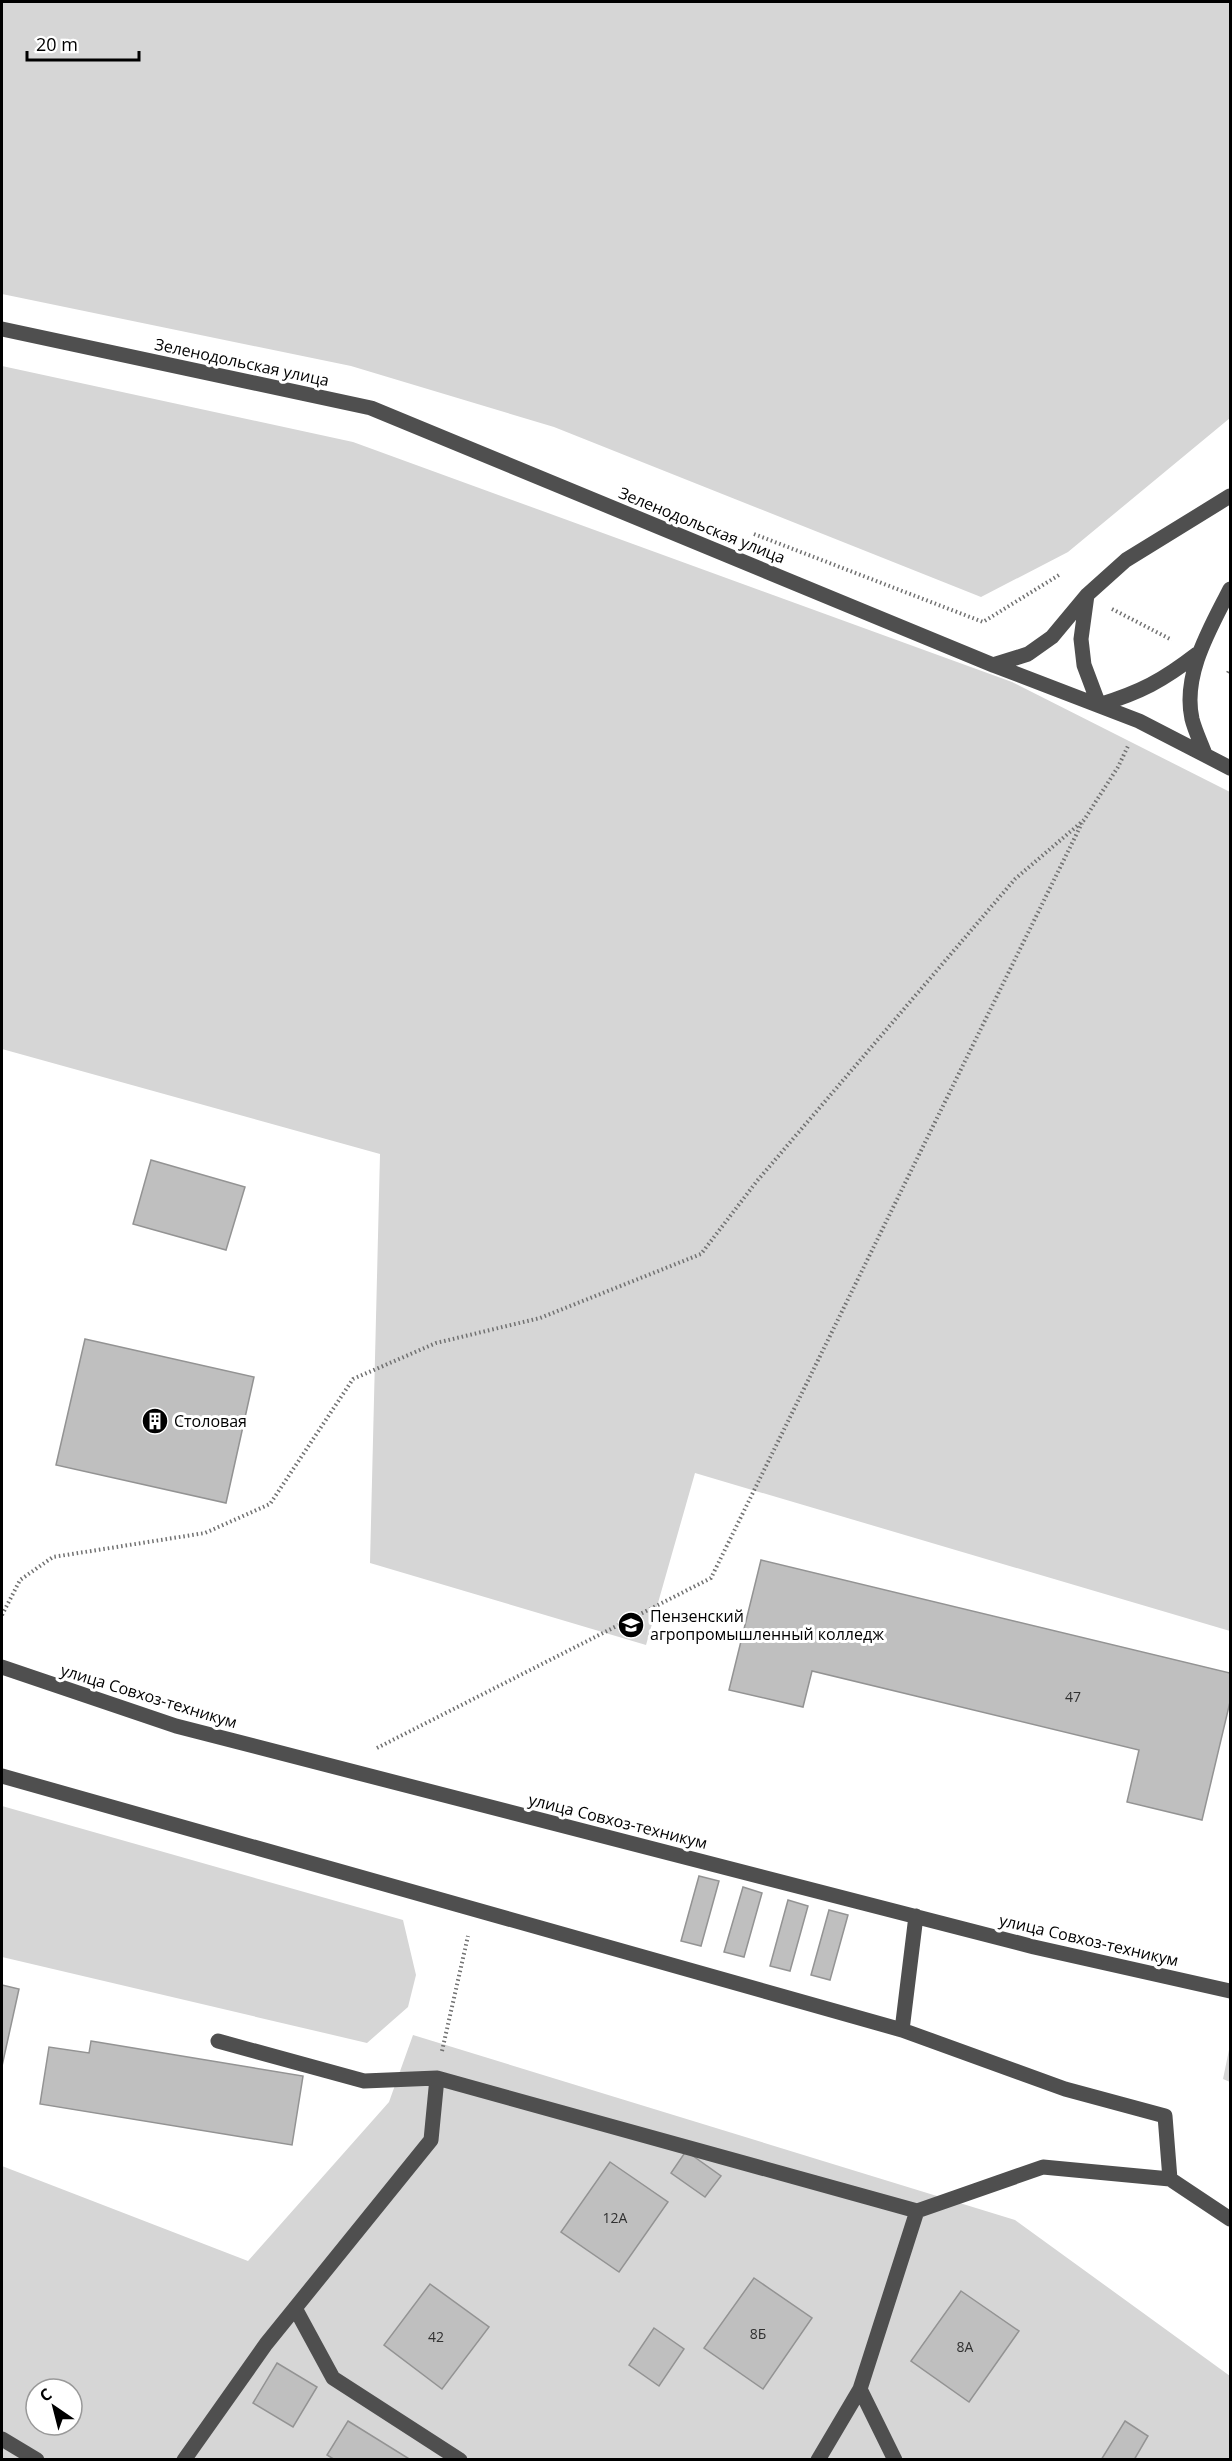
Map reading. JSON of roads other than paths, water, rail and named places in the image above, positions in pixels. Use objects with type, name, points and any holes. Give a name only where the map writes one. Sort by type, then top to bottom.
[{"type":"street","name":"Зеленодольская улица","points":[[2,329],[372,408],[993,664],[1139,721],[1230,768]]},
{"type":"street","points":[[993,664],[1028,654],[1052,637],[1087,594],[1126,560],[1230,496]]},
{"type":"street","points":[[1205,754],[1192,718],[1192,691],[1197,654],[1230,589]]},
{"type":"street","points":[[1087,594],[1081,639],[1084,665],[1099,705],[1135,693],[1167,676],[1197,654]]},
{"type":"street","name":"улица Совхоз-техникум","points":[[2,1667],[176,1726],[1034,1947],[1230,1991]]},
{"type":"street","points":[[2,1776],[902,2030],[1065,2089],[1165,2116],[1170,2179]]},
{"type":"street","points":[[902,2030],[916,1916]]},
{"type":"street","points":[[218,2041],[364,2081],[437,2078],[917,2211],[1044,2167],[1170,2179],[1230,2219]]},
{"type":"street","points":[[184,2460],[266,2344],[431,2140],[437,2078]]},
{"type":"street","points":[[818,2460],[860,2389],[917,2211]]},
{"type":"street","points":[[295,2308],[333,2378],[460,2460]]},
{"type":"street","points":[[860,2389],[895,2460]]},
{"type":"street","points":[[2,2439],[37,2460]]},
{"type":"place","name":"Столовая","points":[[155,1421]]},
{"type":"place","name":"Пензенский агропромышленный колледж","points":[[631,1625]]}]
